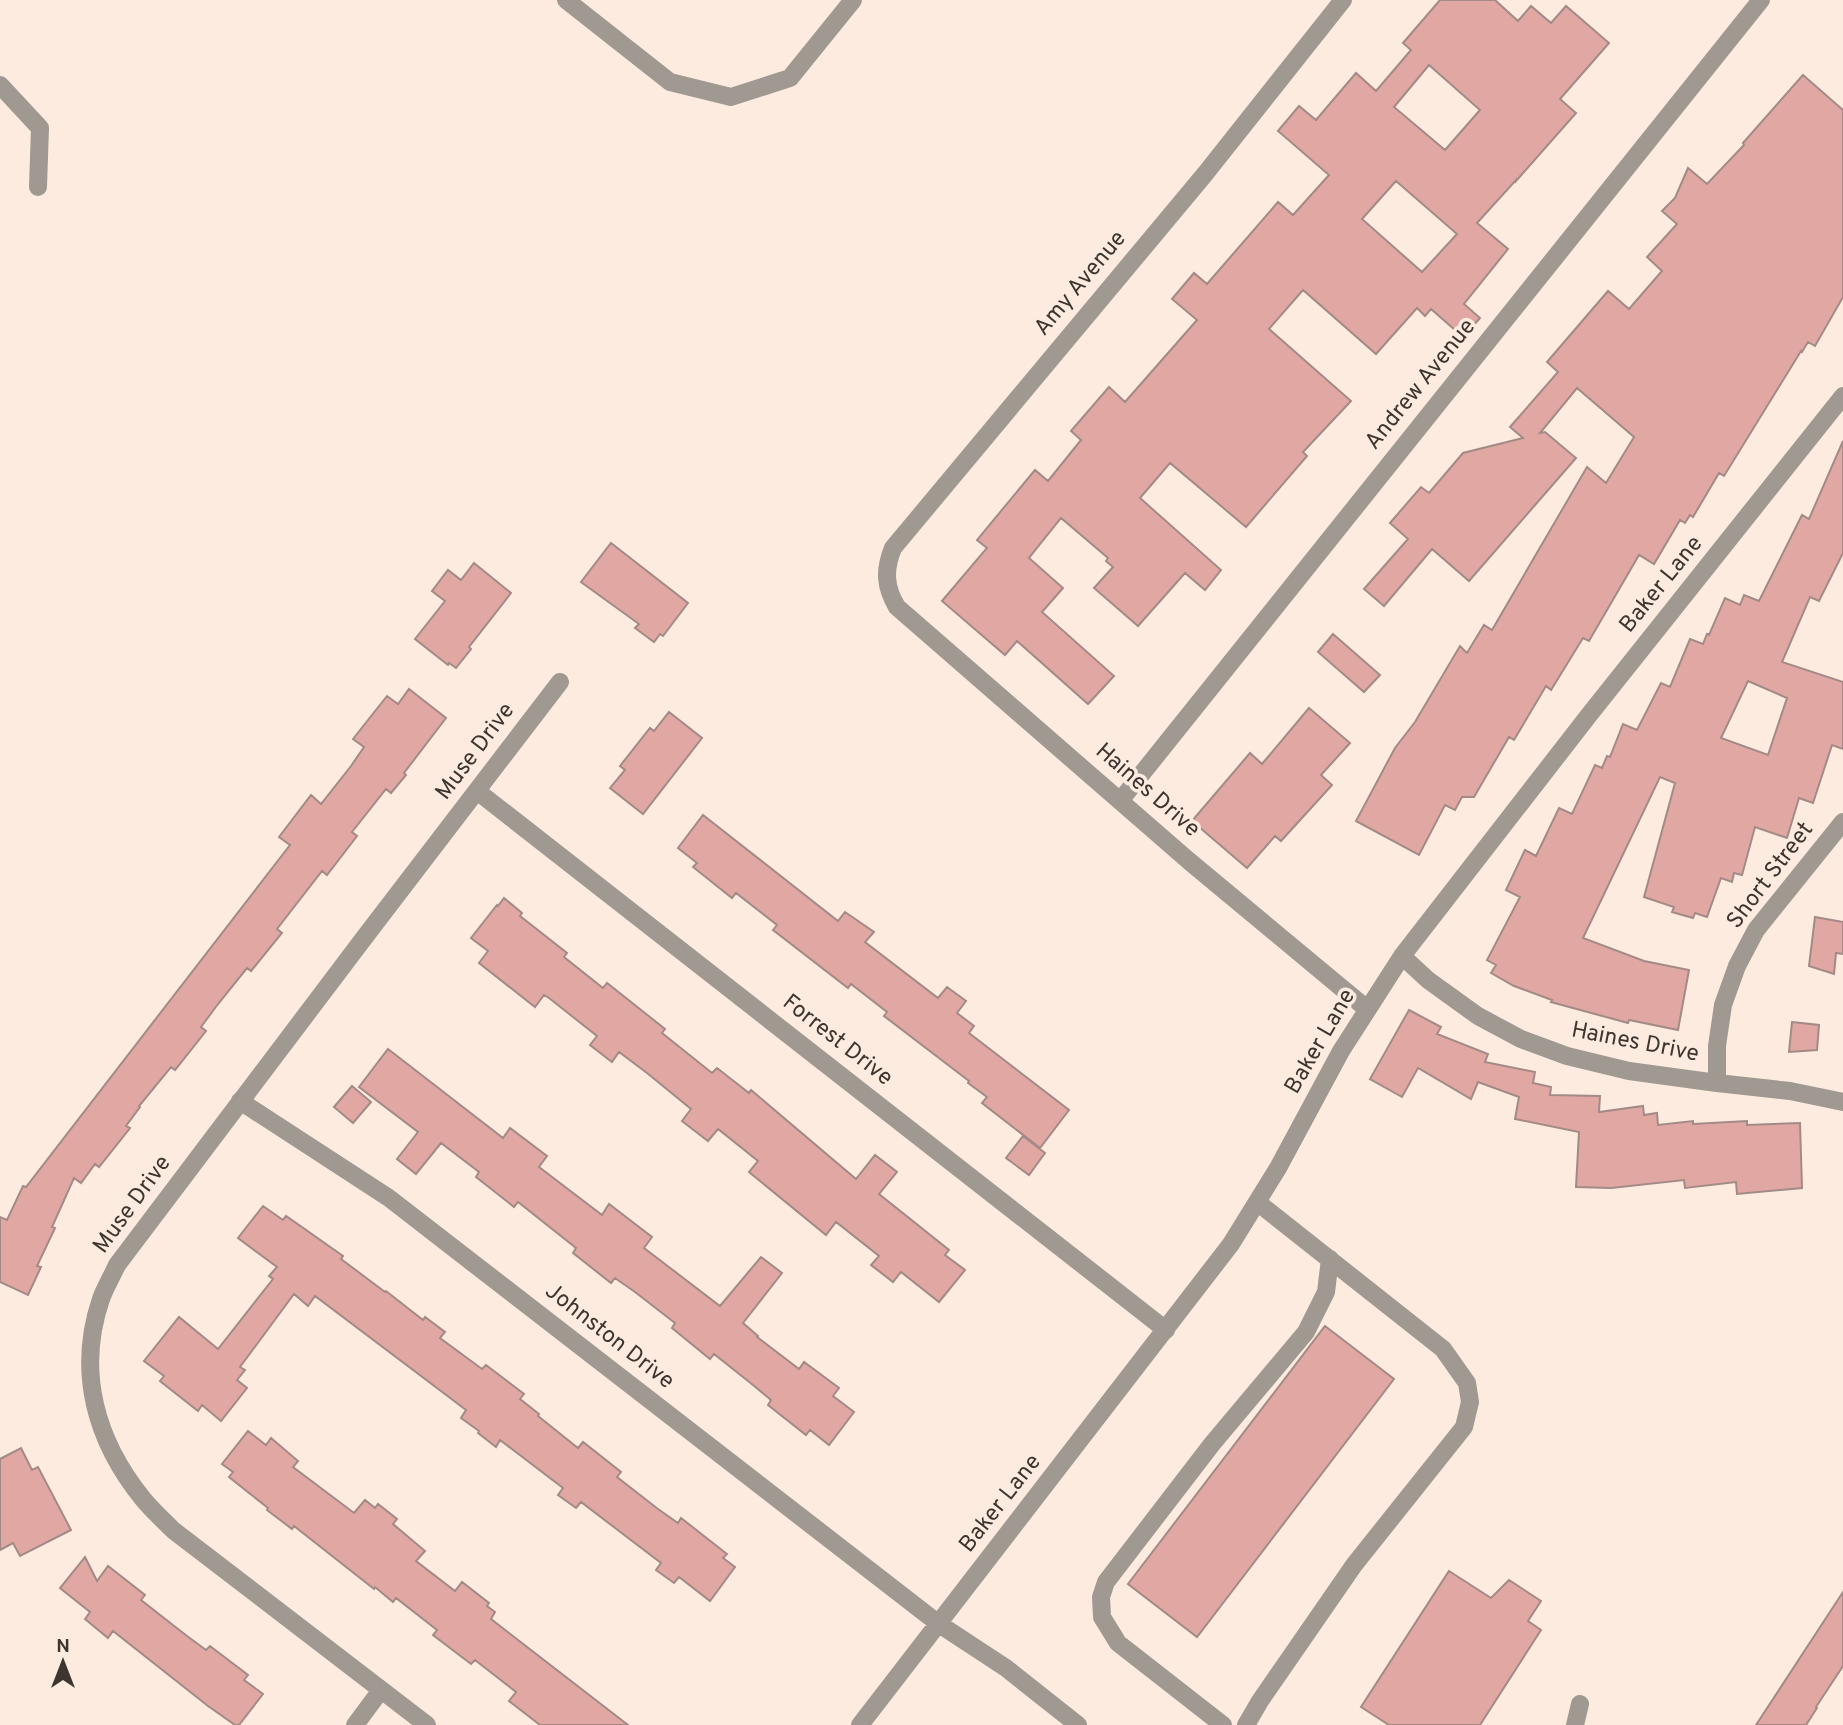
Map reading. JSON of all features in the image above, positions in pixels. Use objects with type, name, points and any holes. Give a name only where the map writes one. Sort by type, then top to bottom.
[{"type":"street","points":[[566,0],[670,82],[731,97],[790,78],[853,0]]},
{"type":"street","name":"Amy Avenue","points":[[897,607],[886,580],[887,562],[893,548],[1205,174],[1343,0]]},
{"type":"street","name":"Andrew Avenue","points":[[1120,801],[1761,0]]},
{"type":"street","points":[[0,85],[40,128],[38,187]]},
{"type":"street","name":"Baker Lane","points":[[860,1725],[1231,1244],[1278,1168],[1341,1051],[1402,956],[1589,715],[1843,396]]},
{"type":"street","name":"Haines Drive","points":[[897,607],[1189,861],[1367,1009]]},
{"type":"street","name":"Muse Drive","points":[[427,1725],[173,1530],[144,1500],[119,1465],[93,1404],[89,1368],[92,1332],[101,1297],[117,1265],[560,682]]},
{"type":"street","name":"Forrest Drive","points":[[477,791],[1167,1330]]},
{"type":"street","name":"Short Street","points":[[1717,1083],[1717,1046],[1723,1005],[1737,966],[1756,930],[1843,822]]},
{"type":"street","name":"Haines Drive","points":[[1402,956],[1428,980],[1478,1016],[1521,1039],[1567,1056],[1629,1071],[1790,1091],[1843,1102]]},
{"type":"street","name":"Johnston Drive","points":[[240,1101],[388,1198],[939,1624],[1006,1668],[1079,1725]]},
{"type":"street","points":[[1246,1725],[1354,1565],[1464,1427],[1470,1402],[1467,1383],[1443,1349],[1257,1202]]},
{"type":"street","points":[[1223,1725],[1118,1643],[1102,1617],[1101,1597],[1106,1583],[1152,1520],[1306,1332],[1326,1292],[1329,1259]]},
{"type":"street","points":[[355,1725],[381,1690]]},
{"type":"street","points":[[1575,1725],[1580,1704]]},
{"type":"building","points":[[1440,0],[1495,0],[1518,21],[1531,6],[1551,23],[1566,6],[1609,43],[1560,99],[1576,113],[1477,223],[1508,249],[1464,304],[1480,318],[1463,337],[1431,309],[1425,316],[1417,308],[1376,354],[1303,290],[1269,329],[1351,401],[1303,452],[1307,456],[1246,527],[1170,463],[1140,498],[1221,570],[1205,590],[1185,573],[1138,626],[1094,588],[1113,567],[1106,561],[1108,558],[1061,518],[1029,558],[1063,588],[1042,612],[1114,676],[1088,704],[1017,641],[1005,655],[942,601],[987,548],[977,540],[1035,470],[1048,481],[1081,440],[1071,431],[1109,387],[1125,402],[1197,320],[1172,299],[1194,273],[1207,284],[1278,202],[1293,215],[1329,175],[1278,131],[1299,106],[1316,120],[1356,73],[1376,91],[1411,50],[1403,43]],"holes":[[[1429,65],[1480,110],[1445,150],[1394,107]],[[1396,181],[1457,234],[1422,272],[1362,219]]]},
{"type":"building","points":[[1803,75],[1843,110],[1843,297],[1815,346],[1808,342],[1801,351],[1724,476],[1719,473],[1693,517],[1690,515],[1685,523],[1680,520],[1654,564],[1639,555],[1589,641],[1583,638],[1551,690],[1546,686],[1514,740],[1509,737],[1474,797],[1462,797],[1455,810],[1445,805],[1419,855],[1356,821],[1395,748],[1415,722],[1460,646],[1467,653],[1484,625],[1492,630],[1587,467],[1606,483],[1634,437],[1577,388],[1540,433],[1545,432],[1576,458],[1469,581],[1432,549],[1384,606],[1364,589],[1408,539],[1390,523],[1421,487],[1429,493],[1463,453],[1523,438],[1510,427],[1558,372],[1547,362],[1608,291],[1629,309],[1662,271],[1647,257],[1677,224],[1662,211],[1675,198],[1688,168],[1707,184]]},
{"type":"building","points":[[1843,441],[1843,553],[1819,601],[1810,597],[1782,662],[1843,682],[1843,749],[1832,745],[1813,803],[1799,798],[1787,838],[1755,827],[1742,875],[1734,873],[1732,882],[1721,878],[1707,917],[1695,913],[1693,918],[1672,912],[1674,907],[1644,897],[1675,783],[1660,777],[1583,938],[1644,961],[1689,970],[1678,1030],[1629,1020],[1628,1023],[1551,1002],[1552,1000],[1514,986],[1491,973],[1496,965],[1487,960],[1520,897],[1506,890],[1525,850],[1536,856],[1559,808],[1572,814],[1595,765],[1602,768],[1607,756],[1610,757],[1623,724],[1637,730],[1661,683],[1670,687],[1690,639],[1703,644],[1707,634],[1709,635],[1725,598],[1740,605],[1744,595],[1759,601],[1802,515],[1809,519]],"holes":[[[1748,681],[1787,698],[1768,755],[1721,738]]]},
{"type":"building","points":[[611,543],[688,603],[663,636],[660,634],[654,642],[635,628],[639,624],[581,582]]},
{"type":"building","points":[[474,563],[511,593],[456,668],[449,663],[448,665],[415,639],[445,601],[432,591],[448,570],[461,580]]},
{"type":"building","points":[[1333,634],[1380,675],[1364,692],[1318,652]]},
{"type":"building","points":[[409,689],[446,718],[404,773],[406,775],[391,793],[386,789],[352,832],[357,836],[327,875],[322,871],[277,929],[282,933],[251,971],[247,968],[218,1004],[201,1027],[206,1031],[175,1070],[171,1067],[139,1106],[126,1126],[130,1128],[99,1167],[95,1164],[81,1183],[74,1178],[52,1227],[55,1228],[37,1266],[41,1267],[28,1295],[0,1282],[0,1217],[7,1220],[23,1186],[26,1187],[290,845],[279,837],[311,795],[321,804],[351,766],[364,747],[353,739],[387,696],[398,704]]},
{"type":"building","points":[[1309,708],[1350,743],[1321,775],[1332,785],[1281,841],[1275,836],[1247,868],[1192,821],[1250,753],[1262,764]]},
{"type":"building","points":[[669,712],[702,738],[643,814],[610,788],[625,770],[620,766],[650,728],[654,731]]},
{"type":"building","points":[[703,815],[838,921],[845,912],[874,932],[865,942],[938,998],[947,987],[966,1001],[957,1013],[974,1026],[969,1033],[1069,1110],[1040,1148],[982,1103],[987,1097],[968,1083],[969,1081],[884,1016],[887,1012],[851,984],[848,988],[773,930],[777,925],[736,893],[732,898],[693,867],[697,863],[678,848]]},
{"type":"building","points":[[504,898],[522,913],[520,916],[567,953],[564,957],[603,988],[607,983],[665,1029],[662,1033],[712,1073],[717,1068],[749,1093],[751,1090],[856,1179],[875,1155],[897,1172],[879,1194],[949,1250],[945,1255],[965,1270],[939,1302],[901,1272],[893,1282],[871,1265],[879,1256],[836,1222],[826,1235],[749,1172],[758,1161],[718,1129],[708,1141],[682,1121],[691,1109],[619,1052],[612,1062],[590,1045],[597,1036],[549,998],[544,995],[535,1007],[479,963],[488,951],[471,938]]},
{"type":"building","points":[[1815,917],[1843,922],[1843,954],[1836,953],[1834,974],[1809,966]]},
{"type":"building","points":[[1409,1010],[1441,1027],[1437,1034],[1488,1054],[1485,1062],[1535,1072],[1533,1083],[1551,1087],[1550,1095],[1600,1096],[1599,1112],[1643,1106],[1644,1115],[1657,1113],[1658,1125],[1693,1121],[1693,1124],[1747,1121],[1747,1125],[1800,1123],[1802,1188],[1737,1194],[1736,1182],[1685,1188],[1684,1180],[1611,1188],[1576,1187],[1579,1132],[1515,1119],[1519,1097],[1478,1082],[1471,1099],[1418,1068],[1402,1097],[1370,1079]]},
{"type":"building","points":[[1792,1022],[1819,1025],[1817,1050],[1789,1052]]},
{"type":"building","points":[[388,1049],[503,1138],[510,1128],[547,1156],[539,1167],[602,1215],[609,1204],[652,1237],[644,1248],[720,1306],[761,1257],[782,1273],[743,1323],[799,1369],[804,1362],[839,1388],[833,1396],[854,1412],[829,1445],[810,1430],[806,1435],[768,1405],[771,1400],[753,1385],[714,1354],[710,1359],[672,1328],[675,1323],[635,1292],[615,1278],[611,1283],[573,1253],[576,1248],[518,1202],[514,1207],[476,1177],[479,1172],[441,1143],[416,1174],[397,1159],[418,1132],[359,1087]]},
{"type":"building","points":[[352,1086],[371,1102],[353,1123],[334,1107]]},
{"type":"building","points":[[1023,1136],[1045,1153],[1029,1175],[1006,1158]]},
{"type":"building","points":[[263,1206],[283,1220],[286,1216],[343,1256],[341,1259],[423,1320],[425,1317],[445,1332],[440,1338],[482,1369],[486,1365],[524,1394],[520,1399],[578,1448],[583,1442],[621,1472],[617,1477],[658,1509],[678,1523],[681,1518],[727,1554],[723,1558],[735,1567],[710,1601],[679,1577],[674,1583],[656,1570],[661,1563],[581,1502],[576,1508],[558,1495],[563,1488],[500,1440],[496,1447],[461,1418],[466,1410],[315,1296],[308,1306],[294,1294],[240,1367],[245,1370],[237,1380],[247,1388],[221,1421],[202,1405],[198,1411],[160,1381],[164,1376],[144,1361],[179,1317],[218,1349],[273,1279],[269,1276],[277,1267],[238,1238]]},
{"type":"building","points":[[1325,1326],[1394,1379],[1197,1637],[1128,1584]]},
{"type":"building","points":[[248,1431],[266,1445],[271,1438],[298,1461],[293,1467],[354,1513],[365,1500],[375,1508],[378,1504],[397,1519],[393,1524],[425,1551],[416,1561],[455,1591],[462,1582],[489,1603],[487,1606],[495,1612],[491,1619],[628,1725],[540,1725],[509,1701],[516,1692],[475,1660],[471,1664],[433,1635],[437,1630],[396,1598],[393,1602],[375,1587],[374,1589],[294,1526],[292,1529],[267,1510],[268,1508],[229,1477],[233,1472],[222,1464]]},
{"type":"building","points":[[21,1448],[32,1470],[38,1467],[71,1530],[20,1556],[13,1543],[0,1550],[0,1459]]},
{"type":"building","points":[[85,1557],[97,1581],[108,1566],[145,1595],[141,1600],[187,1636],[206,1650],[210,1646],[248,1675],[244,1680],[263,1694],[239,1725],[208,1706],[113,1631],[108,1638],[85,1619],[90,1612],[60,1588]]},
{"type":"building","points":[[1449,1571],[1491,1598],[1509,1580],[1541,1601],[1528,1621],[1541,1630],[1480,1725],[1389,1725],[1361,1707]]},
{"type":"building","points":[[1843,1592],[1843,1666],[1806,1725],[1756,1725]]}]
